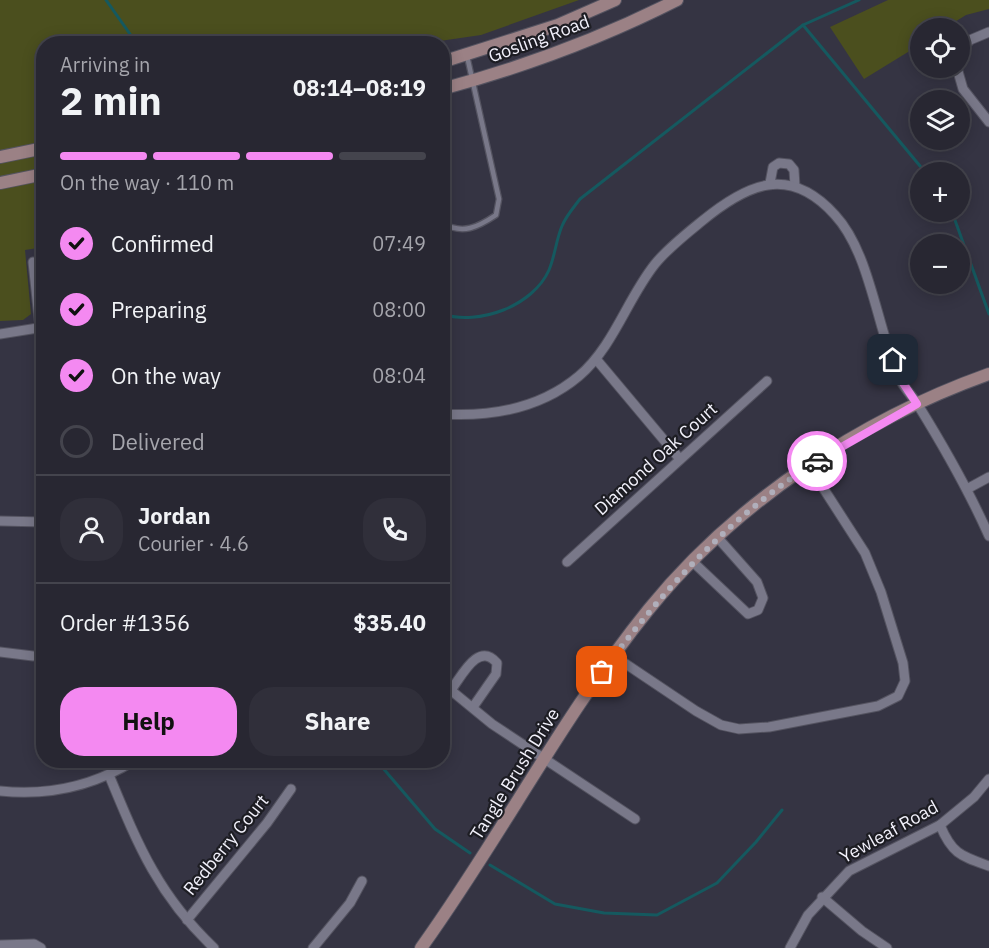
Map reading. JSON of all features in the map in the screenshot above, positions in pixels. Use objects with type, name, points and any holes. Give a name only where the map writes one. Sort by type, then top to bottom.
[{"type":"street","name":"Gosling Road","points":[[450,60],[558,25],[615,0]]},
{"type":"street","name":"Gosling Road","points":[[450,87],[473,81],[624,27],[677,0]]},
{"type":"street","points":[[970,43],[989,32]]},
{"type":"street","points":[[960,78],[963,89],[989,122]]},
{"type":"street","points":[[0,158],[36,150]]},
{"type":"street","points":[[776,183],[773,167],[783,163],[789,164],[794,170],[795,186]]},
{"type":"street","points":[[0,183],[36,176]]},
{"type":"street","points":[[450,414],[486,414],[523,406],[566,385],[596,359],[655,264],[671,247],[738,194],[776,183],[795,186],[824,204],[837,217],[854,245],[903,383],[967,489],[989,536]]},
{"type":"street","points":[[33,262],[36,284]]},
{"type":"street","points":[[0,334],[36,329]]},
{"type":"street","points":[[596,359],[679,458]]},
{"type":"street","name":"Tangle Brush Drive","points":[[421,948],[547,758],[587,692],[650,608],[693,562],[755,505],[809,466],[917,404],[989,374]]},
{"type":"street","name":"Diamond Oak Court","points":[[567,562],[679,458],[767,381]]},
{"type":"street","points":[[614,656],[696,711],[721,725],[739,729],[769,727],[878,706],[898,696],[905,681],[903,663],[873,571],[843,517],[809,466]]},
{"type":"street","points":[[967,489],[989,477]]},
{"type":"street","points":[[0,521],[36,522]]},
{"type":"street","points":[[693,562],[748,614],[758,610],[762,598],[757,582],[718,538]]},
{"type":"street","points":[[0,652],[33,656]]},
{"type":"street","points":[[473,707],[496,674],[497,663],[485,654],[476,657],[451,690],[492,724],[547,758],[634,819]]},
{"type":"street","points":[[0,791],[54,791],[109,775],[121,768]]},
{"type":"street","points":[[109,775],[147,865],[187,920],[214,948]]},
{"type":"street","name":"Yewleaf Road","points":[[790,948],[808,915],[822,897],[849,871],[940,825],[974,797],[989,779]]},
{"type":"street","name":"Redberry Court","points":[[187,920],[267,823],[291,789]]},
{"type":"street","points":[[940,825],[947,842],[957,854],[989,866]]},
{"type":"street","points":[[312,948],[350,903],[362,881]]},
{"type":"street","points":[[822,897],[862,931],[887,948]]},
{"type":"street","points":[[0,945],[34,944],[41,948]]},
{"type":"lane","points":[[450,227],[470,230],[496,215],[499,199],[467,55]]},
{"type":"green space","points":[[0,0],[579,0],[481,35],[450,40],[450,36],[36,36],[36,248],[25,250],[31,314],[23,320],[0,321]]},
{"type":"green space","points":[[888,0],[989,0],[989,9],[961,18],[910,18],[910,51],[864,79],[830,27]]},
{"type":"waterway","points":[[106,0],[131,36]]},
{"type":"waterway","points":[[450,316],[488,315],[518,303],[531,294],[549,270],[562,226],[580,199],[803,25],[859,0]]},
{"type":"waterway","points":[[803,25],[917,162]]},
{"type":"waterway","points":[[956,222],[989,314]]},
{"type":"waterway","points":[[383,768],[435,829],[470,853]]},
{"type":"waterway","points":[[490,865],[555,904],[604,913],[657,915],[717,883],[756,842],[782,810]]},
{"type":"way so far","points":[[602,672],[650,608],[693,562],[755,505],[817,461]]},
{"type":"route","points":[[817,461],[843,444],[917,404],[903,383],[893,360]]}]
